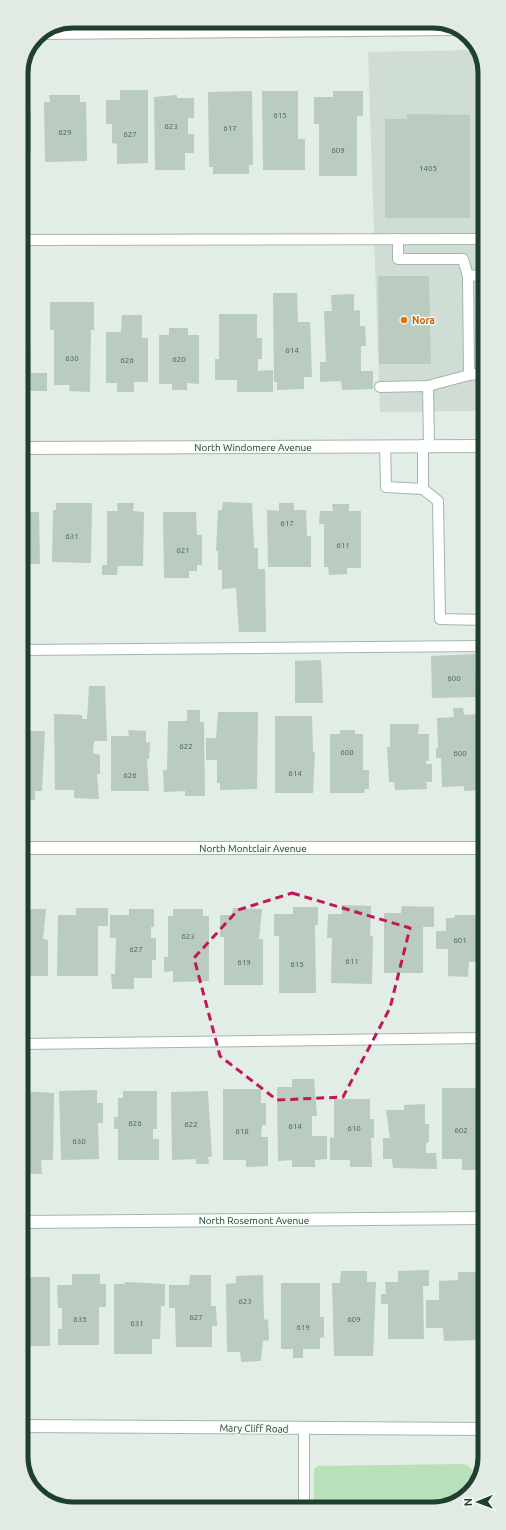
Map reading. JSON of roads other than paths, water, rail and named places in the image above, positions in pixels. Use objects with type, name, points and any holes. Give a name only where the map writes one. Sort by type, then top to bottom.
[{"type":"street","points":[[53,33],[442,29]]},
{"type":"street","name":"North Windomere Avenue","points":[[28,448],[478,446]]},
{"type":"street","name":"North Montclair Avenue","points":[[28,848],[478,848]]},
{"type":"street","name":"North Rosemont Avenue","points":[[28,1222],[478,1218]]},
{"type":"street","name":"Mary Cliff Road","points":[[28,1426],[478,1430]]},
{"type":"lane","points":[[398,239],[398,259],[463,259],[468,276],[469,375]]},
{"type":"lane","points":[[28,240],[478,239]]},
{"type":"lane","points":[[468,276],[478,275]]},
{"type":"lane","points":[[380,387],[428,386],[478,374]]},
{"type":"lane","points":[[423,489],[428,386]]},
{"type":"lane","points":[[385,446],[386,487],[423,489],[438,501],[440,619],[478,620]]},
{"type":"lane","points":[[28,650],[478,646]]},
{"type":"lane","points":[[28,1044],[478,1038]]},
{"type":"lane","points":[[304,1428],[304,1502]]},
{"type":"place","name":"Nora","points":[[404,320]]}]
